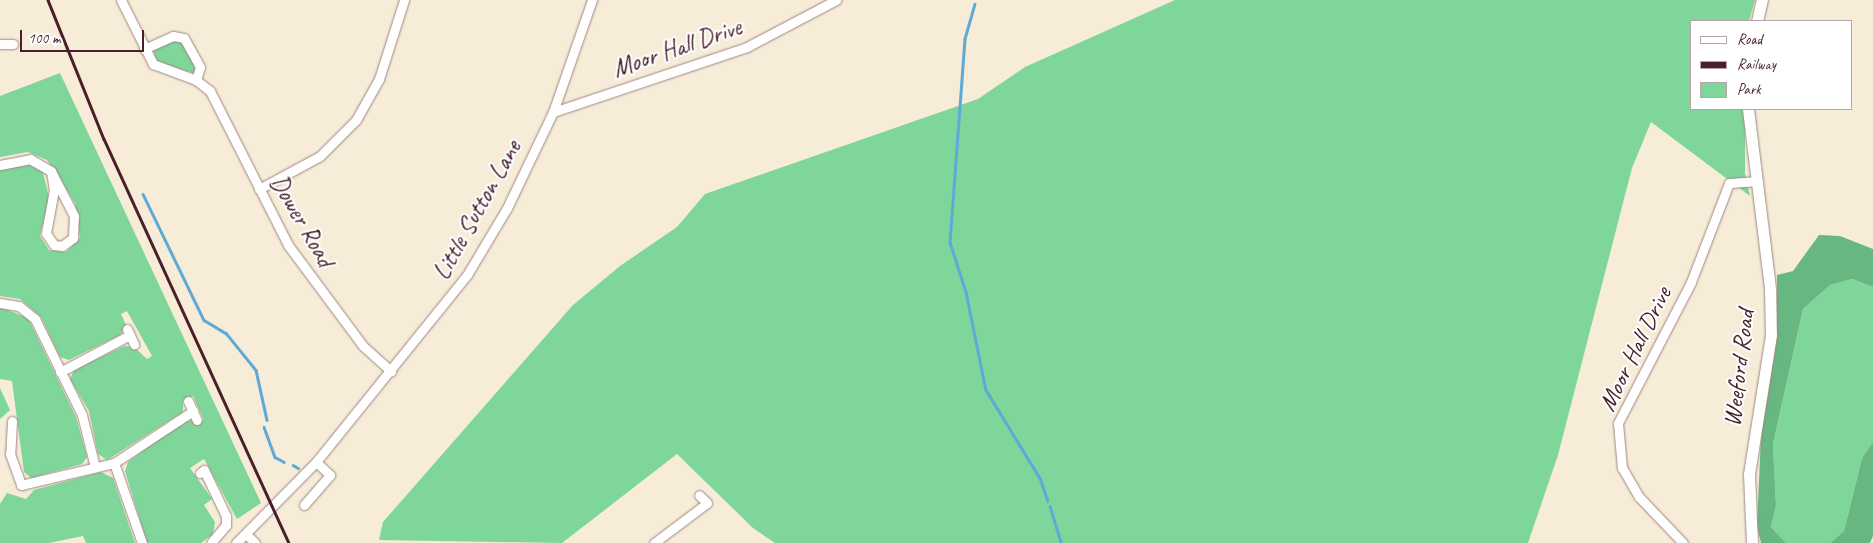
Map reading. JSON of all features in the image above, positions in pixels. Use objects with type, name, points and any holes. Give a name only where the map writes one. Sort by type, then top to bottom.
[{"type":"street","points":[[121,0],[144,49],[162,71],[196,80],[200,67],[184,38],[173,36],[144,49]]},
{"type":"street","points":[[259,189],[320,156],[356,120],[379,79],[404,0]]},
{"type":"street","name":"Little Sutton Lane","points":[[236,543],[316,462],[447,303],[489,240],[553,112],[592,0]]},
{"type":"street","name":"Moor Hall Drive","points":[[553,112],[747,47],[836,0]]},
{"type":"street","points":[[1758,20],[1762,0]]},
{"type":"street","points":[[0,44],[13,44]]},
{"type":"street","name":"Dower Road","points":[[196,80],[216,100],[281,233],[315,283],[363,346],[391,371]]},
{"type":"street","name":"Weeford Road","points":[[1748,110],[1754,181],[1770,289],[1771,335],[1749,474],[1752,543]]},
{"type":"street","points":[[0,165],[30,159],[51,171],[74,216],[73,238],[62,246],[54,245],[46,233],[54,198],[51,171]]},
{"type":"street","name":"Moor Hall Drive","points":[[1683,543],[1638,497],[1622,468],[1618,423],[1690,282],[1729,183],[1754,181]]},
{"type":"street","points":[[0,302],[19,306],[32,315],[82,415],[95,467]]},
{"type":"street","points":[[60,372],[130,336]]},
{"type":"street","points":[[12,420],[10,454],[21,485],[114,463],[195,416],[188,401]]},
{"type":"street","points":[[304,506],[330,475],[316,462]]},
{"type":"street","points":[[114,463],[142,543]]},
{"type":"street","points":[[200,473],[204,470],[226,516],[226,525],[211,543]]},
{"type":"street","points":[[654,543],[707,503],[699,494]]},
{"type":"street","points":[[246,534],[255,543]]},
{"type":"green space","points":[[1175,0],[1755,0],[1749,20],[1690,20],[1690,110],[1745,110],[1745,174],[1750,196],[1651,122],[1632,168],[1558,455],[1528,543],[775,543],[753,528],[677,454],[562,543],[379,540],[383,522],[573,305],[620,266],[677,227],[705,194],[978,99],[1025,67]]},
{"type":"green space","points":[[174,39],[184,42],[197,65],[194,73],[157,63],[153,49]]},
{"type":"green space","points":[[60,73],[261,503],[237,519],[204,459],[190,468],[212,499],[204,505],[215,522],[213,534],[201,543],[147,543],[125,471],[128,462],[155,442],[188,421],[204,420],[193,396],[183,400],[183,412],[107,460],[98,454],[89,411],[70,379],[74,370],[124,346],[134,347],[147,359],[152,356],[127,311],[121,314],[126,325],[120,335],[69,360],[60,357],[41,317],[20,299],[0,296],[0,170],[27,164],[43,172],[49,198],[40,236],[49,250],[66,252],[80,238],[75,203],[47,160],[28,152],[0,157],[0,96]]},
{"type":"green space","points":[[1819,235],[1840,236],[1873,249],[1873,287],[1852,279],[1830,285],[1803,309],[1773,444],[1776,505],[1771,527],[1786,543],[1761,543],[1757,526],[1761,436],[1777,334],[1777,275],[1793,271]]},
{"type":"green space","points":[[1852,279],[1873,287],[1873,442],[1862,458],[1844,531],[1830,543],[1786,543],[1771,527],[1776,505],[1773,444],[1803,309],[1830,285]]},
{"type":"green space","points":[[0,307],[28,318],[76,417],[87,457],[82,464],[31,478],[24,472],[12,381],[0,379]]},
{"type":"green space","points":[[0,388],[10,410],[0,419]]},
{"type":"green space","points":[[1873,442],[1873,536],[1870,543],[1830,543],[1844,531],[1862,458]]},
{"type":"green space","points":[[101,472],[113,478],[135,543],[86,543],[83,536],[49,543],[0,543],[0,504],[7,493],[26,499],[34,490]]},
{"type":"waterway","points":[[975,4],[965,39],[950,242],[966,292],[986,390],[1040,478],[1048,501]]},
{"type":"waterway","points":[[143,194],[204,320],[226,333],[256,370],[267,420]]},
{"type":"waterway","points":[[264,427],[275,457],[284,462]]},
{"type":"waterway","points":[[293,465],[298,468]]},
{"type":"waterway","points":[[1050,506],[1061,542]]},
{"type":"railway","points":[[48,0],[104,139],[289,543]]}]
